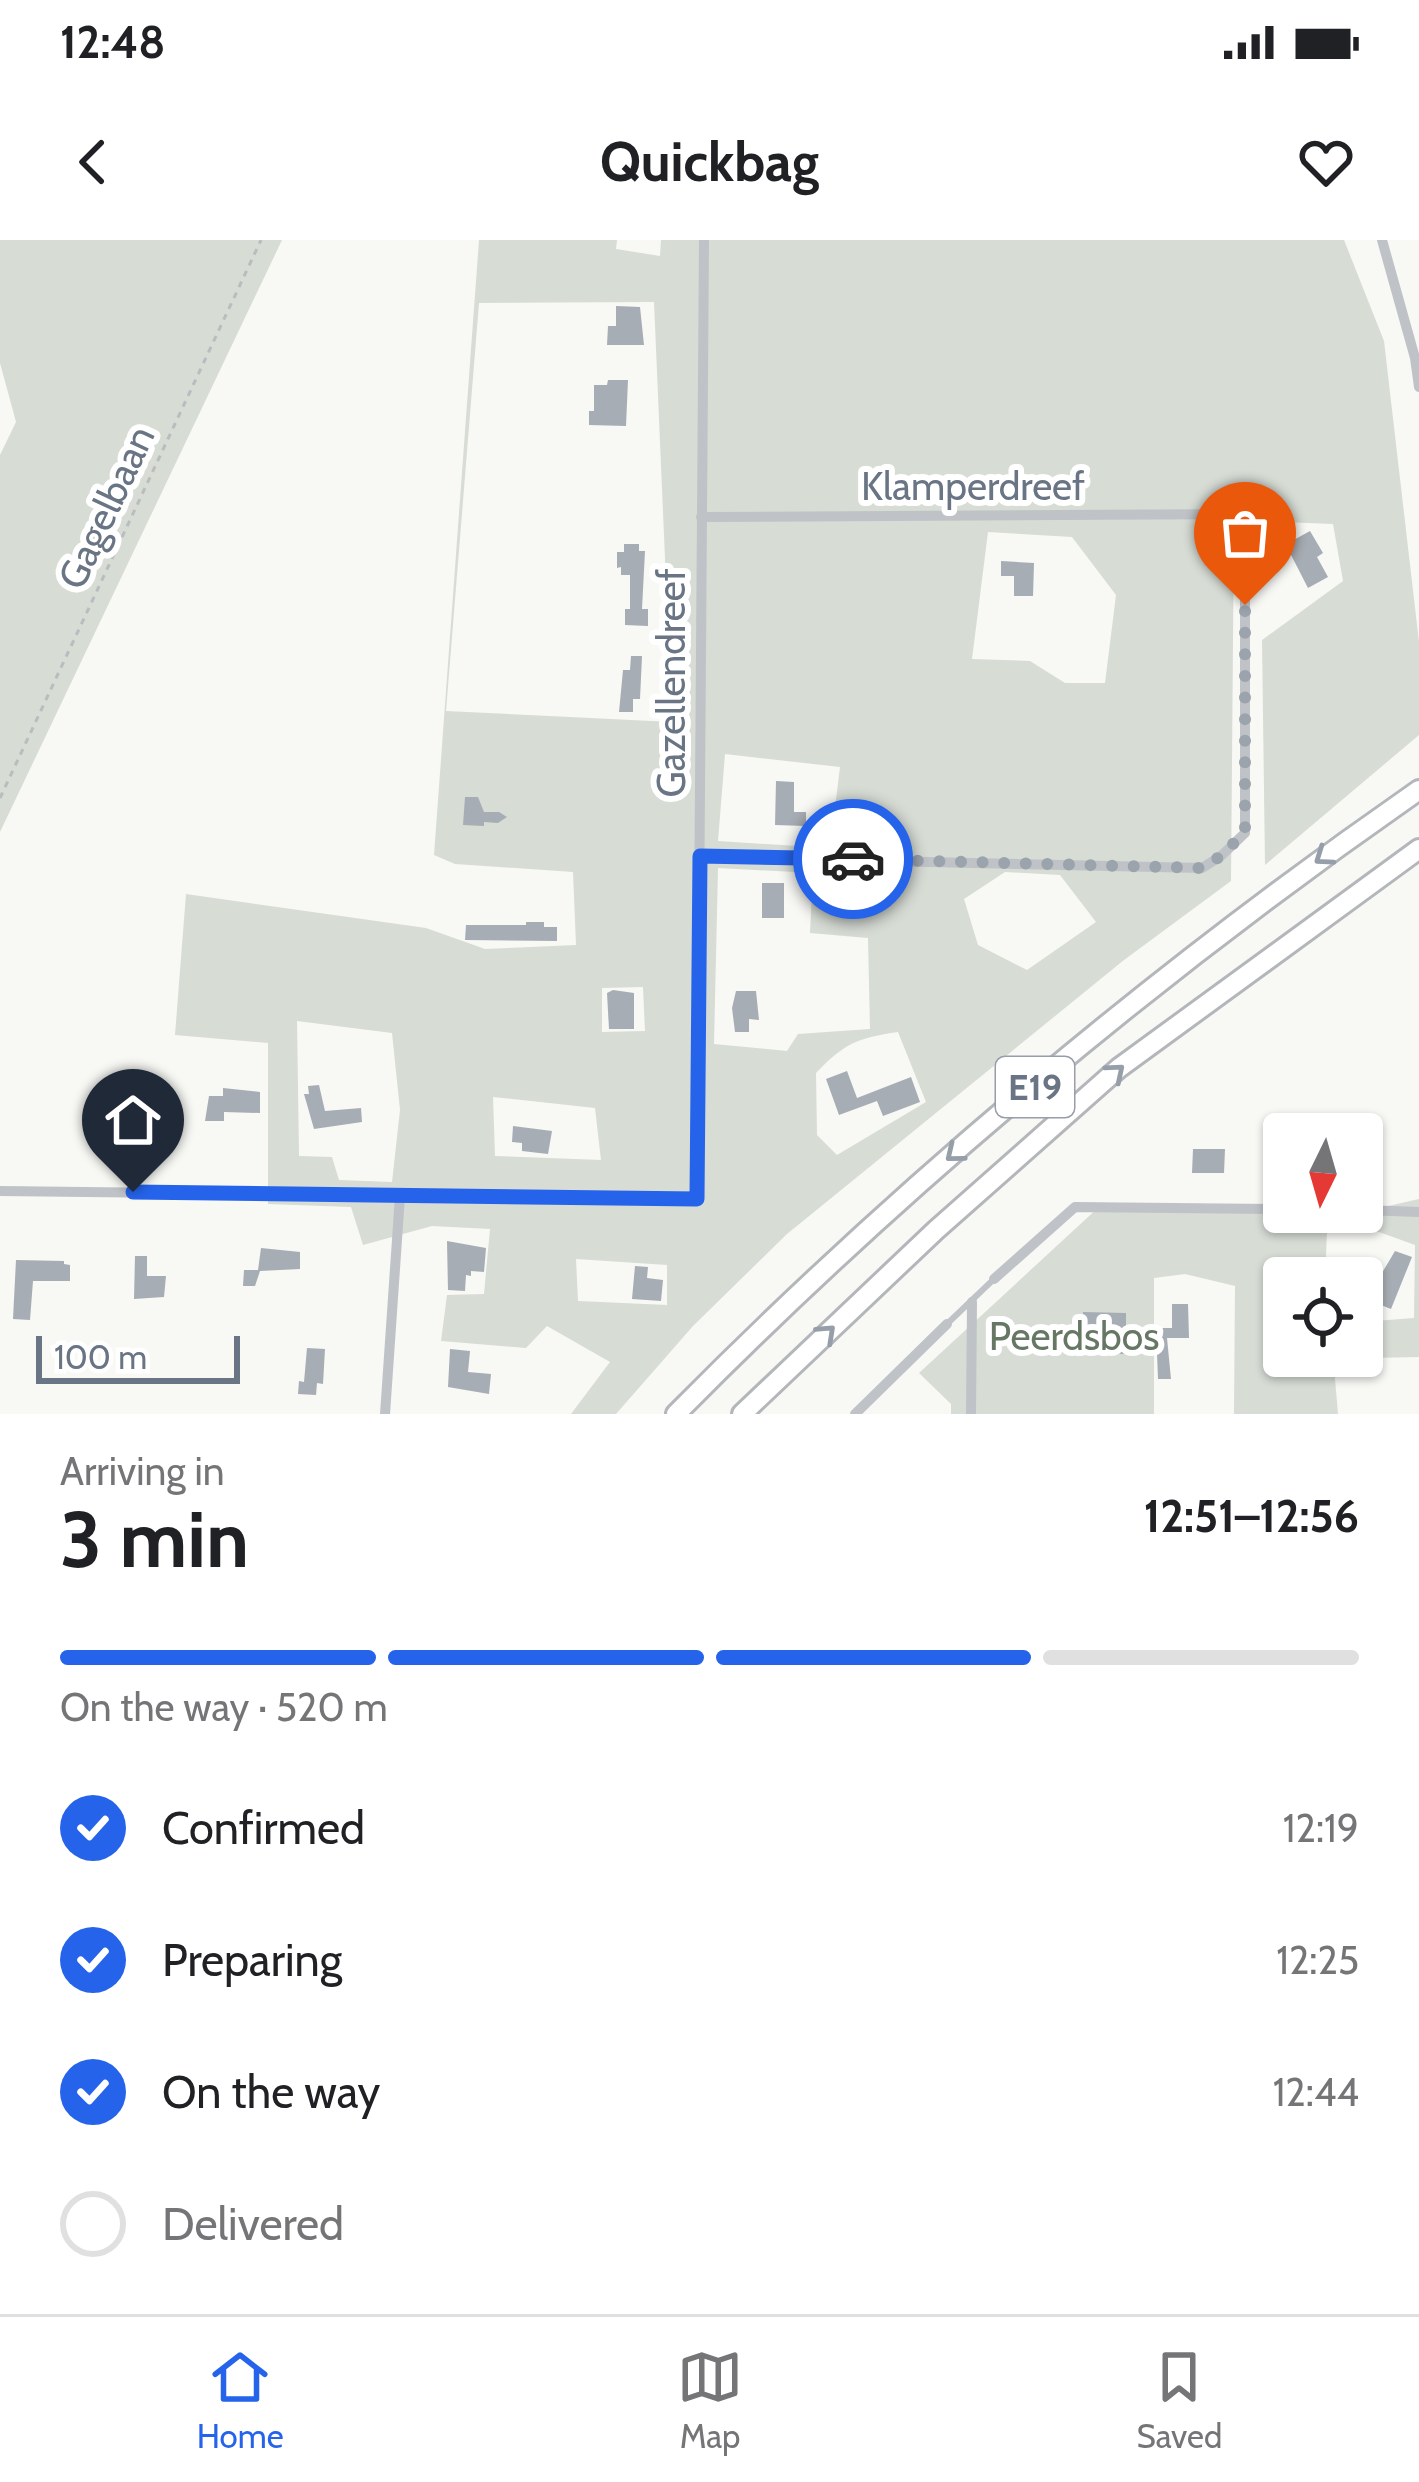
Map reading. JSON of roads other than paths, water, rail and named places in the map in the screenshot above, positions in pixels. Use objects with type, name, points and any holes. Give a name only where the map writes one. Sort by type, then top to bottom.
[{"type":"highway","name":"E19","points":[[676,1414],[902,1196],[1295,876],[1419,790]]},
{"type":"highway","name":"E19","points":[[742,1414],[936,1230],[1119,1068],[1419,848]]},
{"type":"street","name":"Gazellendreef","points":[[400,1196],[697,1199],[704,240]]},
{"type":"street","points":[[1382,240],[1419,387]]},
{"type":"street","name":"Klamperdreef","points":[[700,856],[1202,868],[1245,832],[1245,514],[701,517]]},
{"type":"street","points":[[0,1191],[400,1196],[385,1414]]},
{"type":"street","points":[[994,1279],[1075,1207],[1263,1209]]},
{"type":"street","points":[[1383,1211],[1419,1212]]},
{"type":"street","points":[[971,1414],[972,1301]]},
{"type":"street","points":[[855,1414],[947,1324]]},
{"type":"lane","points":[[947,1324],[994,1279]]},
{"type":"park label","name":"Peerdsbos","points":[[1074,1336]]}]
